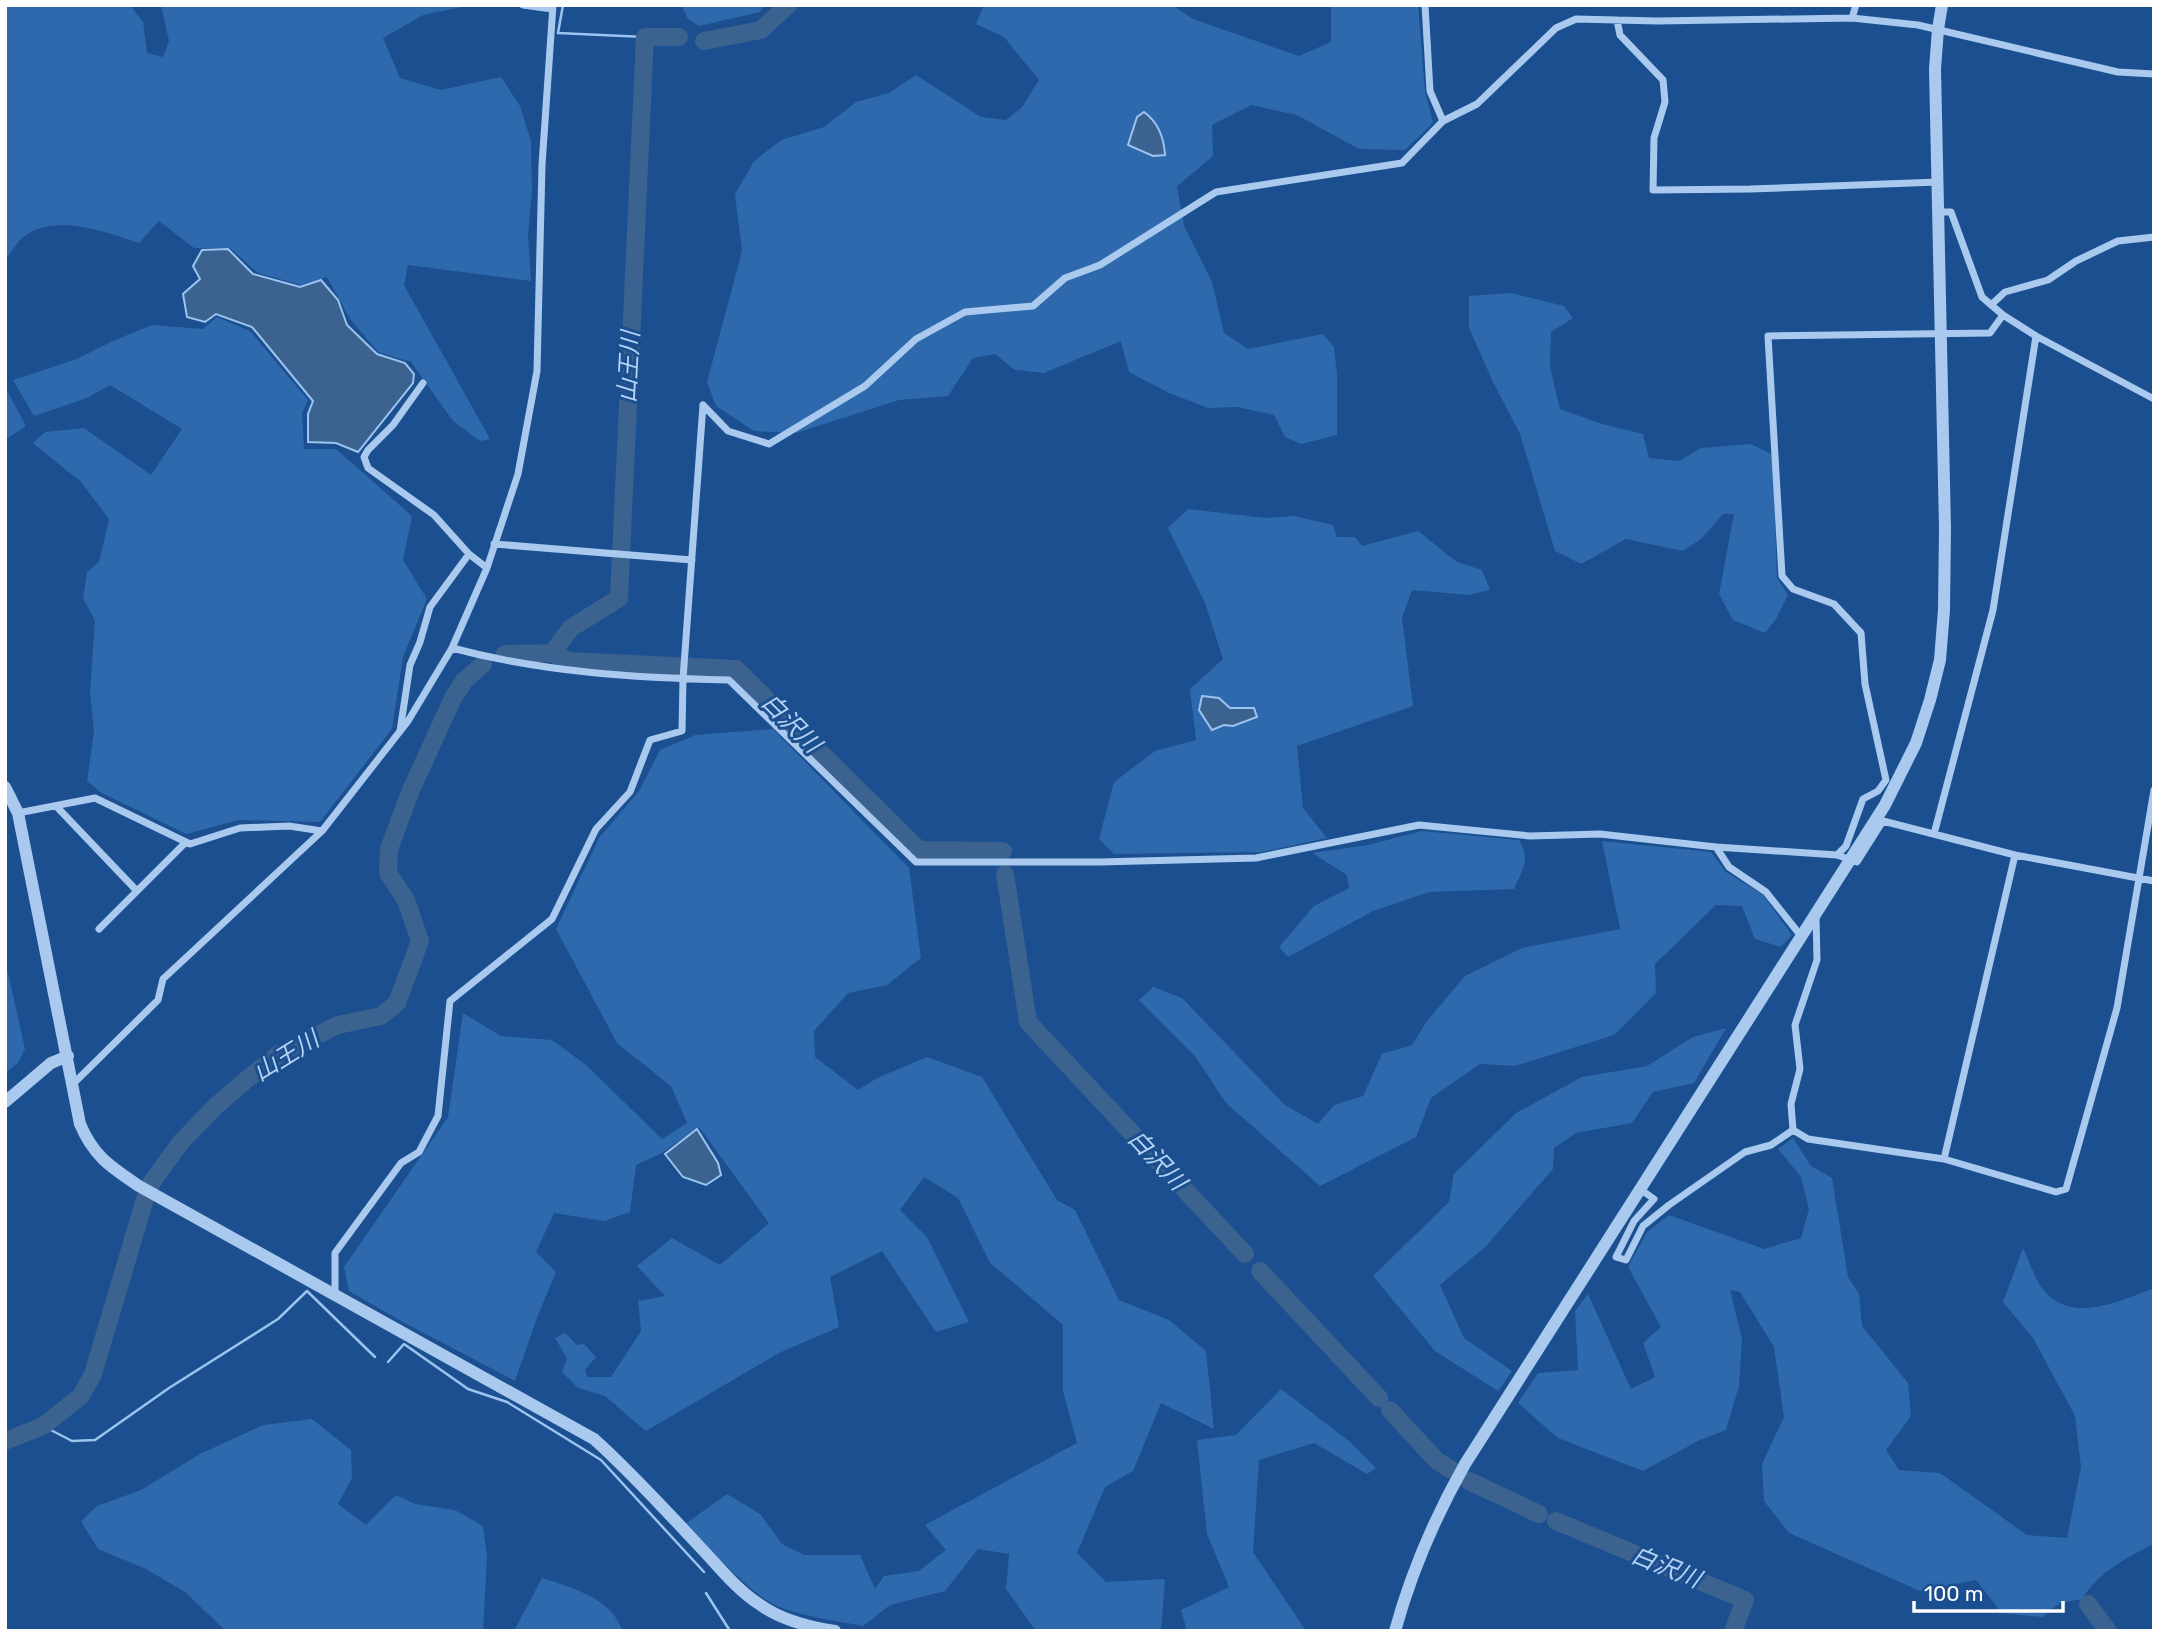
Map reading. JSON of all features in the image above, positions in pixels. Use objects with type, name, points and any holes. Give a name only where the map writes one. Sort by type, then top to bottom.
[{"type":"street","points":[[74,1083],[158,1000],[163,979],[322,831],[400,731],[452,648],[486,568],[518,474],[537,371],[542,165],[553,7],[523,5]]},
{"type":"street","points":[[1424,5],[1430,91],[1443,121]]},
{"type":"street","points":[[1852,18],[1856,5]]},
{"type":"street","points":[[1395,1631],[1417,1564],[1452,1488],[1885,805],[1916,743],[1940,660],[1944,610],[1945,528],[1935,69],[1942,5]]},
{"type":"street","points":[[335,1294],[335,1253],[401,1163],[419,1152],[438,1116],[450,1001],[552,919],[596,829],[630,792],[650,740],[682,731],[683,679],[703,405],[728,431],[769,444],[865,386],[916,339],[965,312],[1034,306],[1065,278],[1100,265],[1216,192],[1402,163],[1443,121],[1477,104],[1556,28],[1576,19],[1852,18],[1918,25],[2118,72],[2154,74]]},
{"type":"street","points":[[1617,20],[1619,35],[1663,80],[1665,102],[1654,138],[1653,190],[1938,183]]},
{"type":"street","points":[[1939,212],[1951,212],[1974,279],[1982,297],[1991,305],[2036,336],[2154,399]]},
{"type":"street","points":[[1991,305],[2005,292],[2048,280],[2083,257],[2118,241],[2154,237]]},
{"type":"street","points":[[1837,855],[1846,846],[1863,799],[1878,791],[1886,780],[1865,684],[1861,633],[1834,604],[1793,589],[1782,576],[1768,336],[1990,332],[2003,315]]},
{"type":"street","points":[[1934,834],[1993,610],[2036,336]]},
{"type":"street","points":[[423,383],[393,425],[364,457],[368,468],[434,515],[469,554],[486,568]]},
{"type":"street","points":[[494,544],[692,560]]},
{"type":"street","points":[[400,731],[410,665],[421,642],[430,607],[469,554]]},
{"type":"street","points":[[452,648],[489,658],[549,668],[729,680],[916,862],[1100,862],[1256,858],[1419,825],[1530,836],[1600,834],[1716,847],[1837,855],[1857,862],[1883,821],[2015,855],[2154,881]]},
{"type":"street","points":[[5,787],[18,813],[74,1083],[80,1124],[94,1151],[111,1167],[139,1186],[594,1439],[758,1604],[804,1625],[835,1631]]},
{"type":"street","points":[[1793,1130],[1808,1139],[1944,1159],[2056,1192],[2066,1189],[2117,1009],[2154,790]]},
{"type":"street","points":[[18,813],[95,798],[190,844],[240,828],[289,826],[322,831]]},
{"type":"street","points":[[56,806],[137,891]]},
{"type":"street","points":[[99,929],[186,842]]},
{"type":"street","points":[[1716,847],[1729,867],[1766,892],[1801,936]]},
{"type":"street","points":[[1944,1159],[2015,855]]},
{"type":"street","points":[[1793,1130],[1791,1104],[1800,1069],[1795,1025],[1817,960],[1815,913]]},
{"type":"street","points":[[5,1102],[51,1063],[68,1056]]},
{"type":"street","points":[[1640,1188],[1654,1199],[1634,1221],[1616,1257],[1626,1260],[1643,1226],[1669,1205],[1745,1152],[1771,1145],[1793,1130]]},
{"type":"shaded area","points":[[5,5],[130,5],[143,22],[147,53],[163,57],[169,41],[161,5],[471,5],[423,15],[383,38],[400,78],[441,90],[501,77],[520,106],[531,141],[532,192],[528,235],[531,281],[408,265],[404,285],[490,439],[480,441],[453,421],[411,362],[378,352],[350,319],[327,277],[301,285],[258,273],[230,248],[194,248],[159,221],[139,243],[96,230],[64,225],[49,226],[22,238],[5,260]]},
{"type":"shaded area","points":[[681,5],[765,5],[760,12],[699,26],[688,19]]},
{"type":"shaded area","points":[[984,5],[1172,5],[1193,19],[1299,56],[1331,42],[1331,5],[1418,5],[1425,91],[1433,123],[1405,150],[1359,149],[1297,115],[1251,105],[1212,125],[1213,156],[1177,186],[1184,226],[1212,282],[1224,333],[1248,349],[1323,334],[1334,347],[1337,435],[1301,444],[1285,437],[1274,415],[1237,407],[1208,408],[1169,393],[1129,372],[1121,341],[1044,373],[1015,370],[995,354],[973,358],[948,396],[899,400],[796,433],[754,431],[716,406],[707,382],[742,251],[735,194],[754,161],[781,140],[824,127],[856,102],[889,93],[916,75],[981,117],[1006,120],[1022,107],[1039,80],[1004,37],[976,24]]},
{"type":"shaded area","points":[[1144,112],[1159,131],[1165,155],[1153,156],[1128,145],[1137,117]]},
{"type":"shaded area","points":[[228,249],[253,274],[300,287],[321,280],[338,300],[347,325],[377,354],[405,363],[414,374],[413,383],[358,452],[336,443],[308,442],[308,414],[313,401],[252,327],[216,314],[205,322],[187,317],[183,294],[200,279],[193,266],[202,250]]},
{"type":"shaded area","points":[[1511,293],[1564,306],[1573,318],[1551,332],[1550,367],[1560,409],[1602,424],[1643,434],[1649,458],[1679,461],[1701,448],[1751,444],[1773,455],[1777,578],[1788,595],[1776,619],[1765,633],[1733,620],[1719,594],[1734,514],[1723,514],[1701,539],[1683,551],[1626,539],[1581,564],[1555,551],[1520,434],[1469,328],[1469,296]]},
{"type":"shaded area","points":[[217,317],[250,331],[308,400],[302,413],[304,449],[336,449],[412,516],[403,560],[427,599],[403,657],[392,729],[320,822],[239,820],[186,834],[102,793],[87,781],[94,731],[90,692],[95,621],[83,598],[87,572],[99,562],[109,519],[81,482],[33,443],[45,432],[84,428],[151,475],[182,429],[110,385],[87,398],[34,416],[13,380],[77,359],[152,325],[203,329]]},
{"type":"shaded area","points":[[5,387],[26,426],[5,440]]},
{"type":"shaded area","points":[[1188,509],[1266,518],[1294,516],[1333,525],[1337,537],[1355,537],[1362,546],[1418,531],[1457,562],[1482,570],[1490,590],[1469,595],[1412,590],[1402,618],[1413,706],[1297,746],[1303,808],[1327,838],[1262,852],[1114,854],[1099,839],[1114,782],[1155,751],[1196,740],[1190,689],[1223,659],[1205,603],[1168,528]]},
{"type":"shaded area","points":[[1202,696],[1219,698],[1230,708],[1254,708],[1257,717],[1212,730],[1199,710]]},
{"type":"shaded area","points":[[773,729],[909,868],[921,958],[887,985],[848,993],[814,1031],[815,1057],[858,1090],[877,1078],[927,1057],[982,1077],[1057,1200],[1075,1210],[1119,1300],[1169,1320],[1206,1351],[1214,1429],[1161,1403],[1133,1471],[1105,1487],[1077,1553],[1106,1582],[1165,1579],[1161,1631],[1041,1631],[1034,1628],[1006,1589],[1009,1554],[978,1549],[945,1591],[890,1605],[863,1626],[814,1617],[789,1611],[769,1602],[736,1575],[685,1524],[727,1494],[760,1514],[782,1544],[804,1555],[860,1555],[875,1589],[884,1576],[919,1571],[946,1550],[925,1525],[1077,1443],[1063,1391],[1063,1325],[990,1263],[958,1198],[924,1177],[900,1210],[927,1237],[969,1322],[936,1332],[882,1251],[830,1277],[839,1327],[779,1353],[646,1431],[605,1396],[578,1388],[562,1372],[567,1358],[555,1338],[565,1333],[577,1345],[584,1344],[596,1357],[585,1370],[587,1377],[611,1377],[641,1331],[638,1301],[665,1296],[637,1266],[672,1238],[720,1265],[769,1223],[699,1127],[662,1153],[636,1165],[630,1212],[604,1221],[554,1213],[536,1252],[556,1272],[515,1381],[349,1291],[344,1267],[448,1117],[463,1013],[501,1036],[552,1040],[586,1065],[662,1139],[687,1123],[671,1086],[617,1043],[556,929],[599,838],[639,791],[660,750],[695,735]]},
{"type":"shaded area","points":[[1422,831],[1519,840],[1525,859],[1514,889],[1429,892],[1373,911],[1288,957],[1279,947],[1314,906],[1349,888],[1347,875],[1312,853],[1368,845]]},
{"type":"shaded area","points":[[1602,841],[1711,852],[1726,872],[1763,895],[1792,935],[1781,947],[1755,939],[1742,906],[1716,905],[1655,964],[1656,993],[1614,1035],[1515,1066],[1480,1064],[1431,1098],[1416,1137],[1320,1186],[1226,1103],[1195,1056],[1139,1000],[1153,987],[1182,998],[1285,1105],[1318,1124],[1334,1105],[1363,1096],[1382,1054],[1412,1045],[1427,1021],[1465,976],[1522,948],[1620,929]]},
{"type":"shaded area","points":[[5,971],[8,973],[25,1049],[18,1063],[5,1073]]},
{"type":"shaded area","points":[[1726,1028],[1694,1083],[1653,1092],[1632,1123],[1576,1133],[1554,1148],[1553,1169],[1486,1246],[1440,1285],[1464,1338],[1512,1371],[1498,1391],[1435,1351],[1373,1276],[1449,1202],[1454,1174],[1516,1113],[1582,1077],[1647,1066],[1693,1037]]},
{"type":"shaded area","points":[[697,1129],[718,1163],[721,1175],[706,1185],[683,1177],[665,1154]]},
{"type":"shaded area","points":[[1793,1138],[1811,1166],[1832,1178],[1848,1277],[1859,1294],[1862,1326],[1908,1383],[1911,1416],[1886,1450],[1899,1470],[1940,1473],[2027,1535],[2067,1538],[2081,1467],[2075,1416],[2033,1338],[2003,1302],[2023,1248],[2042,1288],[2067,1306],[2081,1308],[2111,1304],[2154,1288],[2154,1544],[2105,1574],[2082,1599],[2060,1603],[2042,1617],[2002,1613],[1976,1580],[1920,1591],[1789,1533],[1764,1501],[1762,1464],[1784,1417],[1774,1347],[1740,1292],[1730,1290],[1742,1339],[1739,1386],[1726,1430],[1700,1440],[1643,1471],[1558,1438],[1518,1403],[1538,1373],[1578,1370],[1575,1311],[1588,1294],[1631,1389],[1655,1377],[1643,1343],[1661,1327],[1628,1267],[1647,1232],[1669,1215],[1764,1249],[1801,1238],[1809,1209],[1801,1177],[1778,1149]]},
{"type":"shaded area","points":[[1281,1389],[1349,1441],[1376,1468],[1367,1474],[1314,1443],[1259,1460],[1253,1552],[1306,1631],[1187,1631],[1181,1610],[1229,1587],[1207,1534],[1197,1440],[1236,1435]]},
{"type":"shaded area","points":[[312,1419],[351,1450],[352,1478],[338,1504],[366,1525],[396,1495],[415,1504],[455,1510],[483,1526],[487,1557],[483,1631],[226,1631],[185,1592],[146,1569],[98,1549],[81,1521],[97,1506],[141,1490],[200,1454],[263,1425]]},
{"type":"shaded area","points":[[542,1578],[578,1590],[601,1603],[610,1610],[622,1631],[514,1631]]},
{"type":"waterway","points":[[563,5],[558,33],[645,37]]},
{"type":"waterway","name":"山王川","points":[[704,41],[761,30],[788,5]]},
{"type":"waterway","name":"山王川","points":[[552,653],[571,628],[619,598],[645,37],[679,37]]},
{"type":"waterway","name":"白沢川","points":[[505,654],[552,653],[569,661],[736,669],[919,850],[1003,851]]},
{"type":"waterway","name":"山王川","points":[[5,1441],[43,1426],[81,1396],[93,1374],[145,1199],[152,1182],[181,1142],[216,1106],[279,1054],[338,1025],[381,1016],[397,1003],[420,941],[406,900],[388,873],[389,849],[411,790],[453,698],[464,681],[483,664]]},
{"type":"waterway","name":"白沢川","points":[[1005,874],[1028,1022],[1245,1254]]},
{"type":"waterway","name":"白沢川","points":[[1260,1271],[1379,1398]]},
{"type":"waterway","points":[[43,1426],[72,1441],[95,1440],[169,1388],[278,1319],[307,1291],[375,1357]]},
{"type":"waterway","points":[[388,1362],[404,1344],[468,1389],[507,1402],[601,1460],[704,1572]]},
{"type":"waterway","name":"白沢川","points":[[1390,1410],[1437,1461],[1452,1470]]},
{"type":"waterway","name":"白沢川","points":[[1469,1481],[1539,1514]]},
{"type":"waterway","name":"白沢川","points":[[1556,1521],[1745,1600],[1733,1631]]},
{"type":"waterway","points":[[706,1593],[730,1631]]},
{"type":"waterway","name":"白沢川","points":[[2088,1604],[2108,1631]]}]
